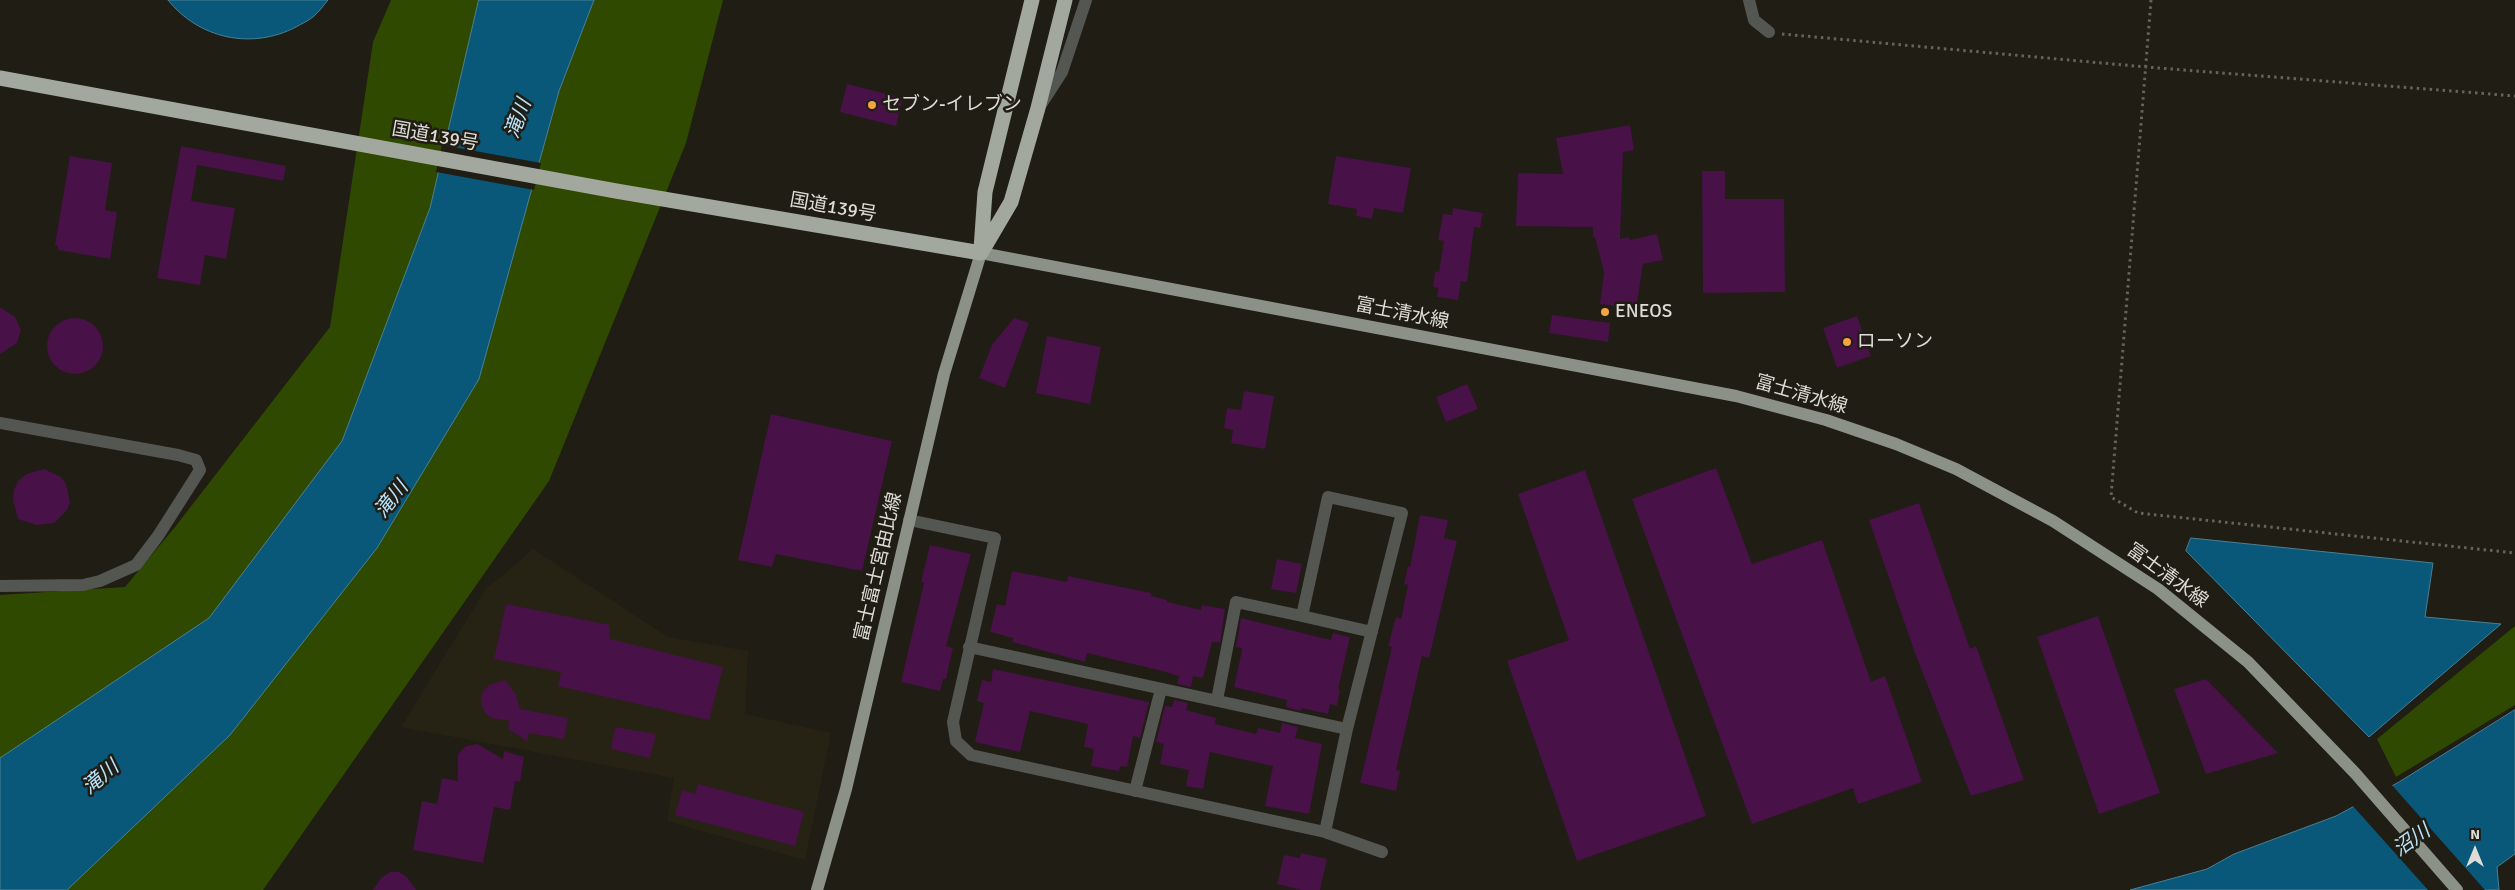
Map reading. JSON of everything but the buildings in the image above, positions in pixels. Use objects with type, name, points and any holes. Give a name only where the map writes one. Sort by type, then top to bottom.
[{"type":"highway","points":[[981,254],[985,192],[1032,0]]},
{"type":"highway","points":[[981,254],[1011,202],[1038,108],[1064,0]]},
{"type":"highway","name":"国道139号","points":[[0,78],[616,191],[981,254]]},
{"type":"main road","name":"富士富士宮由比線","points":[[817,890],[846,789],[944,374],[981,254]]},
{"type":"main road","name":"富士清水線","points":[[981,254],[1736,396],[1826,420],[1896,444],[1956,470],[2053,521],[2158,588],[2248,662],[2355,773],[2457,890]]},
{"type":"street","points":[[1038,108],[1062,72],[1086,0]]},
{"type":"street","points":[[1749,0],[1754,20],[1769,32]]},
{"type":"street","points":[[0,423],[178,455],[196,460],[200,470],[158,536],[136,565],[100,582],[83,585],[0,586]]},
{"type":"street","points":[[1302,616],[1328,497],[1402,513],[1347,730],[1325,832]]},
{"type":"street","points":[[909,520],[995,538],[953,722],[956,741],[971,755],[1325,832],[1382,852]]},
{"type":"street","points":[[1217,700],[1236,602],[1372,632]]},
{"type":"street","points":[[969,647],[1347,730]]},
{"type":"street","points":[[1135,791],[1161,689]]},
{"type":"path","points":[[2151,0],[2111,497],[2138,514],[2515,553]]},
{"type":"path","points":[[1769,32],[2146,67],[2515,96]]},
{"type":"shaded area","points":[[533,549],[668,637],[748,651],[745,714],[831,733],[805,860],[667,821],[674,778],[401,727],[485,590]]},
{"type":"green space","points":[[391,0],[723,0],[686,143],[549,481],[263,890],[43,890],[0,870],[0,595],[125,587],[175,527],[330,327],[373,42]]},
{"type":"green space","points":[[2515,626],[2515,705],[2396,777],[2377,739]]},
{"type":"water","points":[[168,0],[328,0],[313,17],[296,27],[262,38],[244,39],[227,37],[195,24]]},
{"type":"water","name":"滝川","points":[[479,0],[594,0],[559,91],[479,379],[377,548],[230,735],[67,890],[0,890],[0,758],[209,618],[342,441],[430,208]]},
{"type":"water","points":[[2191,538],[2433,563],[2425,617],[2501,624],[2369,737],[2186,551]]},
{"type":"water","name":"沼川","points":[[2515,710],[2515,854],[2497,867],[2499,890],[2130,890],[2207,869],[2234,854],[2336,816],[2399,782]]},
{"type":"pier","points":[[442,145],[541,163],[534,190],[436,172]]},
{"type":"pier","points":[[2391,784],[2485,890],[2428,890],[2352,805]]},
{"type":"place","name":"セブン-イレブン","points":[[872,105]]},
{"type":"place","name":"ENEOS","points":[[1605,312]]},
{"type":"place","name":"ローソン","points":[[1847,342]]}]
